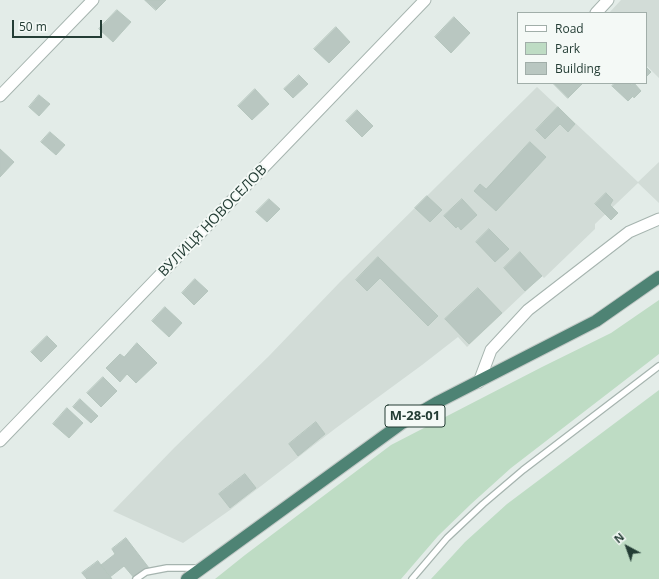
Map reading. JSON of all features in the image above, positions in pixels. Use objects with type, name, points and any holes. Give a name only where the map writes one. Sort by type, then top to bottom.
[{"type":"highway","name":"М-28-01","points":[[187,579],[402,423],[438,402],[596,321],[659,277]]},
{"type":"street","points":[[0,96],[93,0]]},
{"type":"street","name":"ВУЛИЦЯ НОВОСЕЛОВ","points":[[0,441],[425,0]]},
{"type":"street","points":[[597,12],[608,0]]},
{"type":"street","points":[[479,382],[491,350],[528,310],[629,232],[659,219]]},
{"type":"lane","points":[[412,579],[448,538],[483,504],[523,470],[659,366]]},
{"type":"lane","points":[[136,579],[146,572],[167,568],[202,568]]},
{"type":"shaded area","points":[[621,0],[659,0],[659,78],[647,66],[647,12],[610,12]]},
{"type":"shaded area","points":[[537,87],[638,182],[659,162],[659,203],[638,183],[595,224],[595,229],[544,278],[542,276],[467,347],[458,337],[336,428],[230,510],[183,543],[113,511],[175,447],[268,357],[340,282]]},
{"type":"green space","points":[[659,300],[659,354],[511,468],[438,536],[401,579],[215,579],[391,445],[611,333]]},
{"type":"green space","points":[[659,390],[659,579],[431,579],[465,542],[507,504]]},
{"type":"building","points":[[145,0],[166,0],[156,10]]},
{"type":"building","points":[[117,10],[131,22],[113,42],[99,29]]},
{"type":"building","points":[[454,17],[470,33],[451,53],[435,37]]},
{"type":"building","points":[[336,27],[350,42],[329,63],[314,49]]},
{"type":"building","points":[[647,68],[651,72],[647,76]]},
{"type":"building","points":[[299,75],[308,84],[293,98],[284,89]]},
{"type":"building","points":[[554,84],[582,84],[568,98]]},
{"type":"building","points":[[614,84],[635,84],[641,91],[634,98],[633,96],[628,101],[612,86]]},
{"type":"building","points":[[255,89],[269,104],[252,120],[238,106]]},
{"type":"building","points":[[39,95],[50,104],[39,116],[29,107]]},
{"type":"building","points":[[558,107],[575,124],[568,132],[560,124],[545,139],[536,130]]},
{"type":"building","points":[[357,110],[373,126],[362,137],[346,121]]},
{"type":"building","points":[[50,132],[65,145],[56,155],[41,142]]},
{"type":"building","points":[[530,142],[546,157],[496,211],[474,191],[480,184],[486,189]]},
{"type":"building","points":[[0,149],[14,162],[0,177]]},
{"type":"building","points":[[606,193],[613,200],[610,205],[618,213],[611,220],[595,204]]},
{"type":"building","points":[[427,196],[442,210],[430,222],[415,208]]},
{"type":"building","points":[[269,199],[280,209],[267,222],[256,212]]},
{"type":"building","points":[[462,199],[477,215],[461,230],[458,226],[456,228],[444,216]]},
{"type":"building","points":[[489,229],[509,249],[495,262],[476,242]]},
{"type":"building","points":[[520,252],[542,276],[525,291],[504,268]]},
{"type":"building","points":[[378,257],[438,316],[428,326],[380,278],[367,291],[356,280]]},
{"type":"building","points":[[195,279],[208,291],[194,305],[182,293]]},
{"type":"building","points":[[478,288],[502,313],[469,344],[445,319]]},
{"type":"building","points":[[165,307],[182,323],[169,337],[152,321]]},
{"type":"building","points":[[47,336],[57,346],[41,362],[31,352]]},
{"type":"building","points":[[137,343],[157,363],[136,383],[127,374],[120,382],[106,368],[120,354],[124,357]]},
{"type":"building","points":[[103,377],[117,391],[101,407],[87,393]]},
{"type":"building","points":[[80,399],[98,416],[91,423],[73,407]]},
{"type":"building","points":[[67,408],[83,423],[69,438],[53,424]]},
{"type":"building","points":[[316,422],[325,434],[298,456],[289,444]]},
{"type":"building","points":[[245,474],[256,488],[230,508],[219,494]]},
{"type":"building","points":[[126,538],[149,568],[135,579],[124,566],[110,577],[101,565],[115,554],[112,549]]},
{"type":"building","points":[[98,561],[112,579],[87,579],[82,573]]}]
